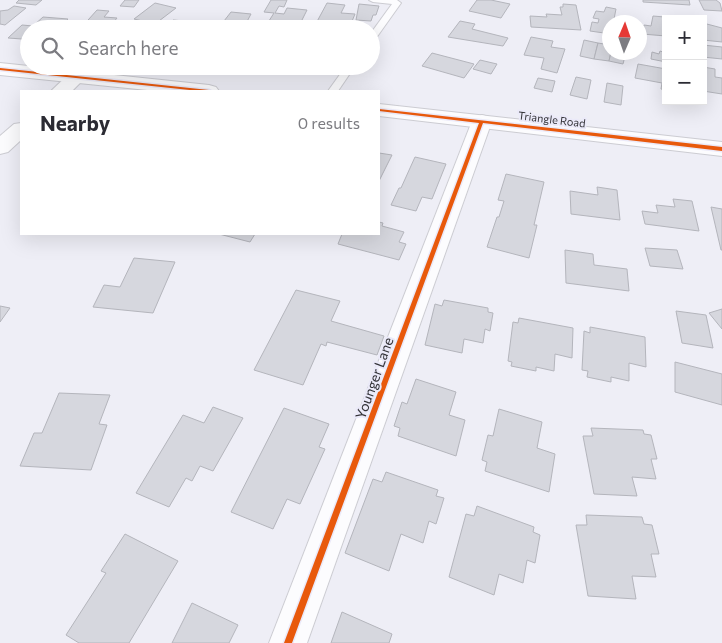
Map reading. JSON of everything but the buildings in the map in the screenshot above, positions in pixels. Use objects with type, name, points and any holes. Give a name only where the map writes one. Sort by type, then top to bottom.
[{"type":"main road","points":[[0,69],[20,71]]},
{"type":"main road","points":[[58,75],[200,90]]},
{"type":"main road","points":[[62,90],[77,77]]},
{"type":"main road","name":"Triangle Road","points":[[380,110],[722,149]]},
{"type":"main road","name":"Younger Lane","points":[[288,643],[482,121]]},
{"type":"main road","points":[[0,147],[20,130]]},
{"type":"lane","points":[[373,0],[396,1],[396,5],[380,27]]},
{"type":"lane","points":[[334,90],[345,75]]},
{"type":"cycle path","points":[[0,69],[20,71]]},
{"type":"cycle path","points":[[57,75],[200,90]]},
{"type":"cycle path","points":[[380,110],[722,149]]},
{"type":"cycle path","points":[[288,643],[482,121]]}]
